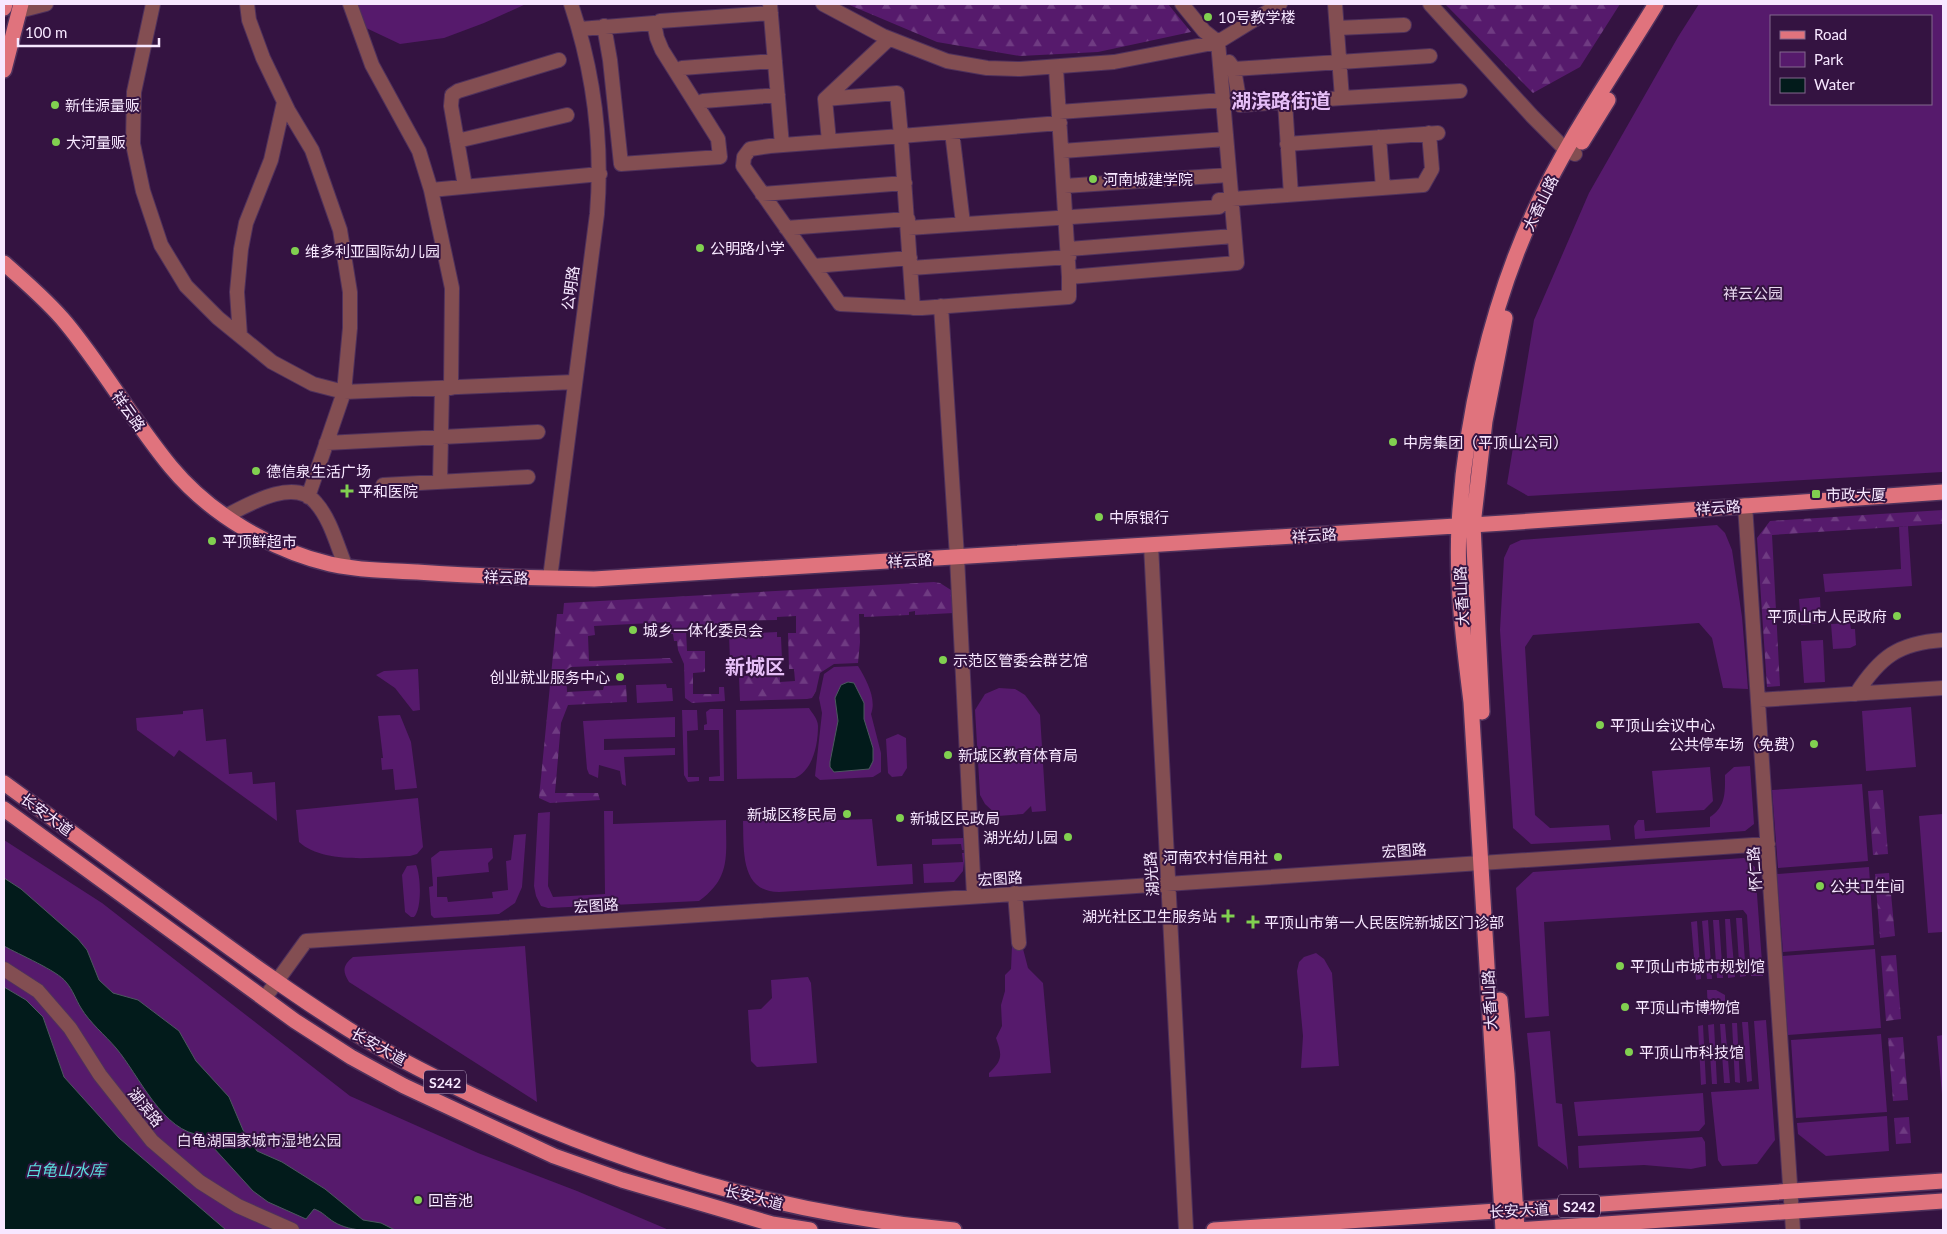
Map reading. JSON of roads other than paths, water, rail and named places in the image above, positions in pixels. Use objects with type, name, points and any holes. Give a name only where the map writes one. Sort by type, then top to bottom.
[{"type":"main road","points":[[4,8],[5,4]]},
{"type":"main road","name":"大香山路","points":[[1517,1230],[1509,1210],[1485,862],[1466,525],[1489,396],[1507,310],[1538,228],[1571,152],[1656,4]]},
{"type":"main road","name":"大香山路","points":[[1571,152],[1668,4]]},
{"type":"main road","points":[[4,70],[20,7]]},
{"type":"main road","name":"祥云路","points":[[4,263],[68,325],[130,415],[176,473],[202,498],[226,516],[285,549],[316,560],[346,566],[435,574],[594,580],[1466,525],[1943,492]]},
{"type":"main road","name":"长安大道","points":[[4,783],[277,981],[348,1029],[439,1079],[556,1133],[688,1180],[775,1203],[858,1219],[954,1230]]},
{"type":"main road","name":"长安大道","points":[[4,809],[264,999],[334,1046],[404,1086],[554,1156],[681,1199],[772,1224],[810,1230]]},
{"type":"main road","name":"长安大道","points":[[1214,1230],[1943,1181]]},
{"type":"main road","name":"长安大道","points":[[1517,1230],[1792,1213],[1943,1201]]},
{"type":"main road","name":"大香山路","points":[[1503,1230],[1509,1210]]},
{"type":"street","points":[[20,7],[46,4]]},
{"type":"street","points":[[153,4],[134,92],[133,144],[142,191],[160,245],[186,286],[240,336],[272,362],[313,384],[344,392],[574,382]]},
{"type":"street","points":[[247,4],[249,20],[260,50],[284,102],[312,150],[340,230],[350,292],[350,328],[344,392],[308,497]]},
{"type":"street","points":[[350,4],[372,65],[419,151],[431,190],[452,288],[440,482]]},
{"type":"street","name":"公明路","points":[[550,578],[597,214],[600,174],[594,92],[580,28],[571,4]]},
{"type":"street","points":[[823,4],[914,50],[955,62],[987,68],[1056,68],[1123,61],[1218,42],[1280,4]]},
{"type":"street","points":[[1182,4],[1204,30],[1218,42],[1234,69],[1240,105],[1460,90]]},
{"type":"street","points":[[1336,4],[1342,98]]},
{"type":"street","points":[[1430,4],[1571,152]]},
{"type":"street","points":[[660,21],[771,8],[782,145]]},
{"type":"street","points":[[580,28],[604,26],[654,23],[662,50],[718,139],[720,157],[621,164],[610,60],[604,26]]},
{"type":"street","points":[[1337,28],[1404,24]]},
{"type":"street","points":[[825,99],[889,39]]},
{"type":"street","points":[[1069,277],[1236,263],[1218,42]]},
{"type":"street","points":[[1234,69],[1430,56]]},
{"type":"street","points":[[465,186],[451,106],[452,94],[559,60]]},
{"type":"street","points":[[682,68],[775,61]]},
{"type":"street","points":[[1056,68],[1059,118],[1069,253],[1069,297],[913,308],[840,304],[743,166],[744,156],[750,149],[952,132],[1059,118],[1223,100]]},
{"type":"street","points":[[825,99],[897,93],[913,308]]},
{"type":"street","points":[[703,101],[778,95]]},
{"type":"street","points":[[825,99],[829,141]]},
{"type":"street","points":[[240,336],[237,292],[240,249],[246,223],[271,160],[284,102]]},
{"type":"street","points":[[1285,102],[1291,195]]},
{"type":"street","points":[[457,141],[566,116]]},
{"type":"street","points":[[952,132],[963,223]]},
{"type":"street","points":[[786,228],[1067,218],[1219,207],[1219,200],[1423,185],[1432,169],[1434,133],[1287,144]]},
{"type":"street","points":[[1379,137],[1383,188]]},
{"type":"street","points":[[1062,151],[1226,139]]},
{"type":"street","points":[[431,190],[600,174]]},
{"type":"street","points":[[1064,186],[1229,175]]},
{"type":"street","points":[[762,194],[905,183]]},
{"type":"street","points":[[814,266],[910,263],[1069,253],[1234,236]]},
{"type":"street","points":[[941,306],[958,558],[974,896]]},
{"type":"street","points":[[326,443],[538,432]]},
{"type":"street","points":[[383,485],[528,477]]},
{"type":"street","points":[[226,516],[262,497],[291,492],[302,493],[316,501],[346,566]]},
{"type":"street","name":"怀仁路","points":[[1745,505],[1793,1230]]},
{"type":"street","name":"湖光路","points":[[1151,545],[1186,1230]]},
{"type":"street","points":[[1856,694],[1876,666],[1890,653],[1908,646],[1943,640]]},
{"type":"street","points":[[1759,700],[1943,688]]},
{"type":"street","name":"宏图路","points":[[264,999],[306,941],[1768,844]]},
{"type":"street","points":[[1015,893],[1019,943]]},
{"type":"street","name":"湖滨路","points":[[4,969],[38,991],[70,1028],[100,1076],[152,1141],[200,1182],[230,1202],[292,1230]]},
{"type":"water","points":[[848,682],[854,683],[864,703],[864,719],[873,748],[873,761],[869,769],[834,772],[830,767],[830,762],[838,721],[835,698],[841,685]]},
{"type":"water","points":[[4,878],[21,889],[78,939],[87,950],[99,980],[113,993],[138,1000],[179,1031],[196,1061],[229,1097],[243,1130],[257,1151],[282,1162],[325,1189],[363,1220],[381,1223],[395,1230],[348,1228],[341,1226],[314,1209],[306,1219],[268,1202],[253,1191],[202,1135],[188,1132],[175,1124],[153,1101],[116,1048],[93,1024],[79,1005],[66,982],[47,968],[4,946]]},
{"type":"water","name":"白龟山水库","points":[[4,987],[26,1000],[43,1017],[64,1077],[119,1138],[226,1230],[4,1230]]},
{"type":"place","name":"10号教学楼","points":[[1208,17]]},
{"type":"place","name":"新佳源量贩","points":[[55,105]]},
{"type":"place","name":"大河量贩","points":[[56,142]]},
{"type":"place","name":"河南城建学院","points":[[1093,179]]},
{"type":"place","name":"公明路小学","points":[[700,248]]},
{"type":"place","name":"维多利亚国际幼儿园","points":[[295,251]]},
{"type":"place","name":"中房集团（平顶山公司）","points":[[1393,442]]},
{"type":"place","name":"德信泉生活广场","points":[[256,471]]},
{"type":"place","name":"平和医院","points":[[347,491]]},
{"type":"place","name":"市政大厦","points":[[1816,494]]},
{"type":"place","name":"中原银行","points":[[1099,517]]},
{"type":"place","name":"平顶鲜超市","points":[[212,541]]},
{"type":"place","name":"平顶山市人民政府","points":[[1897,616]]},
{"type":"place","name":"城乡一体化委员会","points":[[633,630]]},
{"type":"place","name":"示范区管委会群艺馆","points":[[943,660]]},
{"type":"place","name":"创业就业服务中心","points":[[620,677]]},
{"type":"place","name":"平顶山会议中心","points":[[1600,725]]},
{"type":"place","name":"公共停车场（免费）","points":[[1814,744]]},
{"type":"place","name":"新城区教育体育局","points":[[948,755]]},
{"type":"place","name":"新城区移民局","points":[[847,814]]},
{"type":"place","name":"新城区民政局","points":[[900,818]]},
{"type":"place","name":"湖光幼儿园","points":[[1068,837]]},
{"type":"place","name":"河南农村信用社","points":[[1278,857]]},
{"type":"place","name":"公共卫生间","points":[[1820,886]]},
{"type":"place","name":"湖光社区卫生服务站","points":[[1228,916]]},
{"type":"place","name":"平顶山市第一人民医院新城区门诊部","points":[[1253,922]]},
{"type":"place","name":"平顶山市城市规划馆","points":[[1620,966]]},
{"type":"place","name":"平顶山市博物馆","points":[[1625,1007]]},
{"type":"place","name":"平顶山市科技馆","points":[[1629,1052]]},
{"type":"place","name":"回音池","points":[[418,1200]]},
{"type":"district","name":"湖滨路街道","points":[[1281,100]]},
{"type":"district","name":"新城区","points":[[755,666]]},
{"type":"park label","name":"祥云公园","points":[[1753,293]]},
{"type":"park label","name":"白龟湖国家城市湿地公园","points":[[259,1140]]}]
